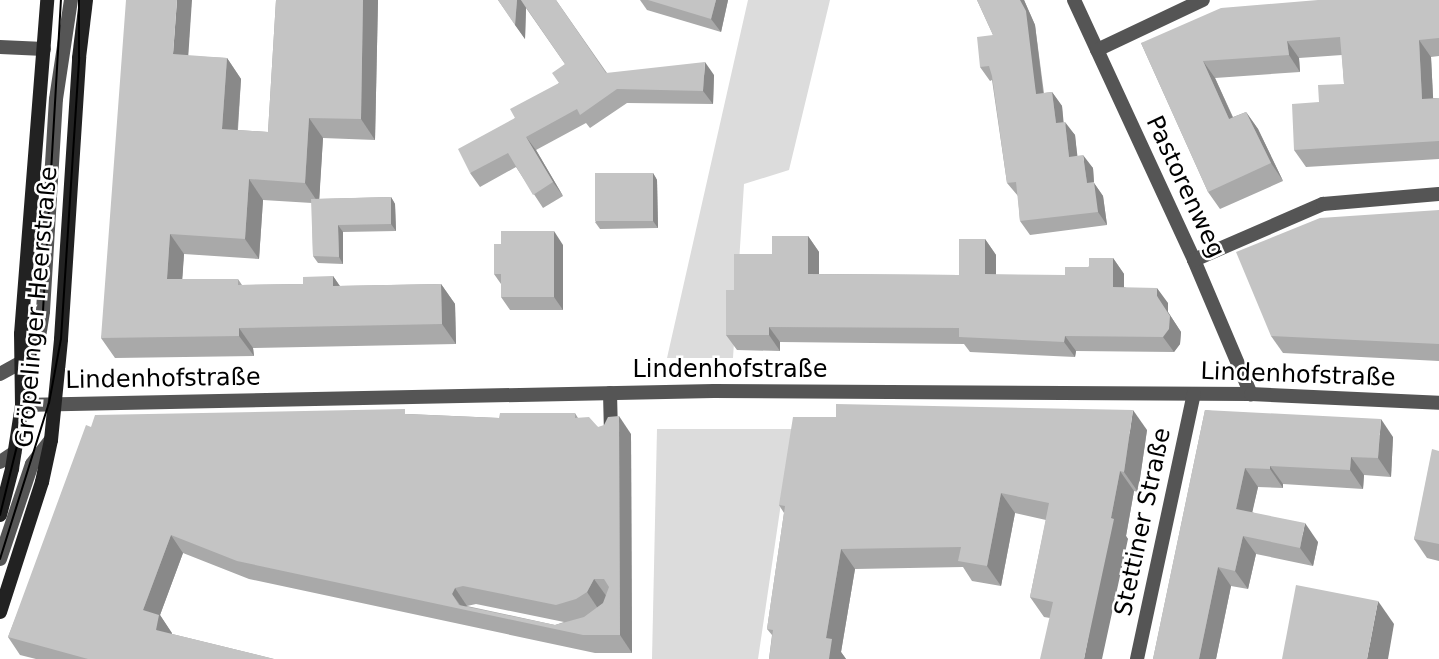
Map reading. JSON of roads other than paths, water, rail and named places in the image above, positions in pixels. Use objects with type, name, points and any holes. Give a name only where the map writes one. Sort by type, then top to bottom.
[{"type":"main road","name":"Gröpelinger Heerstraße","points":[[0,515],[15,453],[22,405],[20,363],[47,0]]},
{"type":"main road","name":"Gröpelinger Heerstraße","points":[[0,612],[42,482],[51,440],[56,402],[79,58],[86,0]]},
{"type":"street","name":"Pastorenweg","points":[[1074,0],[1194,260],[1251,394]]},
{"type":"street","points":[[1097,50],[1203,0]]},
{"type":"street","points":[[70,4],[79,58]]},
{"type":"street","points":[[0,374],[20,363],[39,337],[43,311],[56,99],[70,4]]},
{"type":"street","points":[[0,47],[44,49]]},
{"type":"street","points":[[1194,260],[1323,204],[1439,194]]},
{"type":"street","points":[[610,393],[611,435]]},
{"type":"street","name":"Lindenhofstraße","points":[[22,405],[56,402],[106,405],[610,393],[1251,394],[1439,403]]},
{"type":"street","name":"Stettiner Straße","points":[[1137,659],[1194,394]]},
{"type":"street","points":[[0,559],[32,464],[51,440]]},
{"type":"street","points":[[0,463],[15,453]]},
{"type":"tram line","points":[[0,515],[27,405],[43,311],[61,0]]},
{"type":"tram line","points":[[0,559],[49,403],[61,339],[79,58],[79,0]]}]
